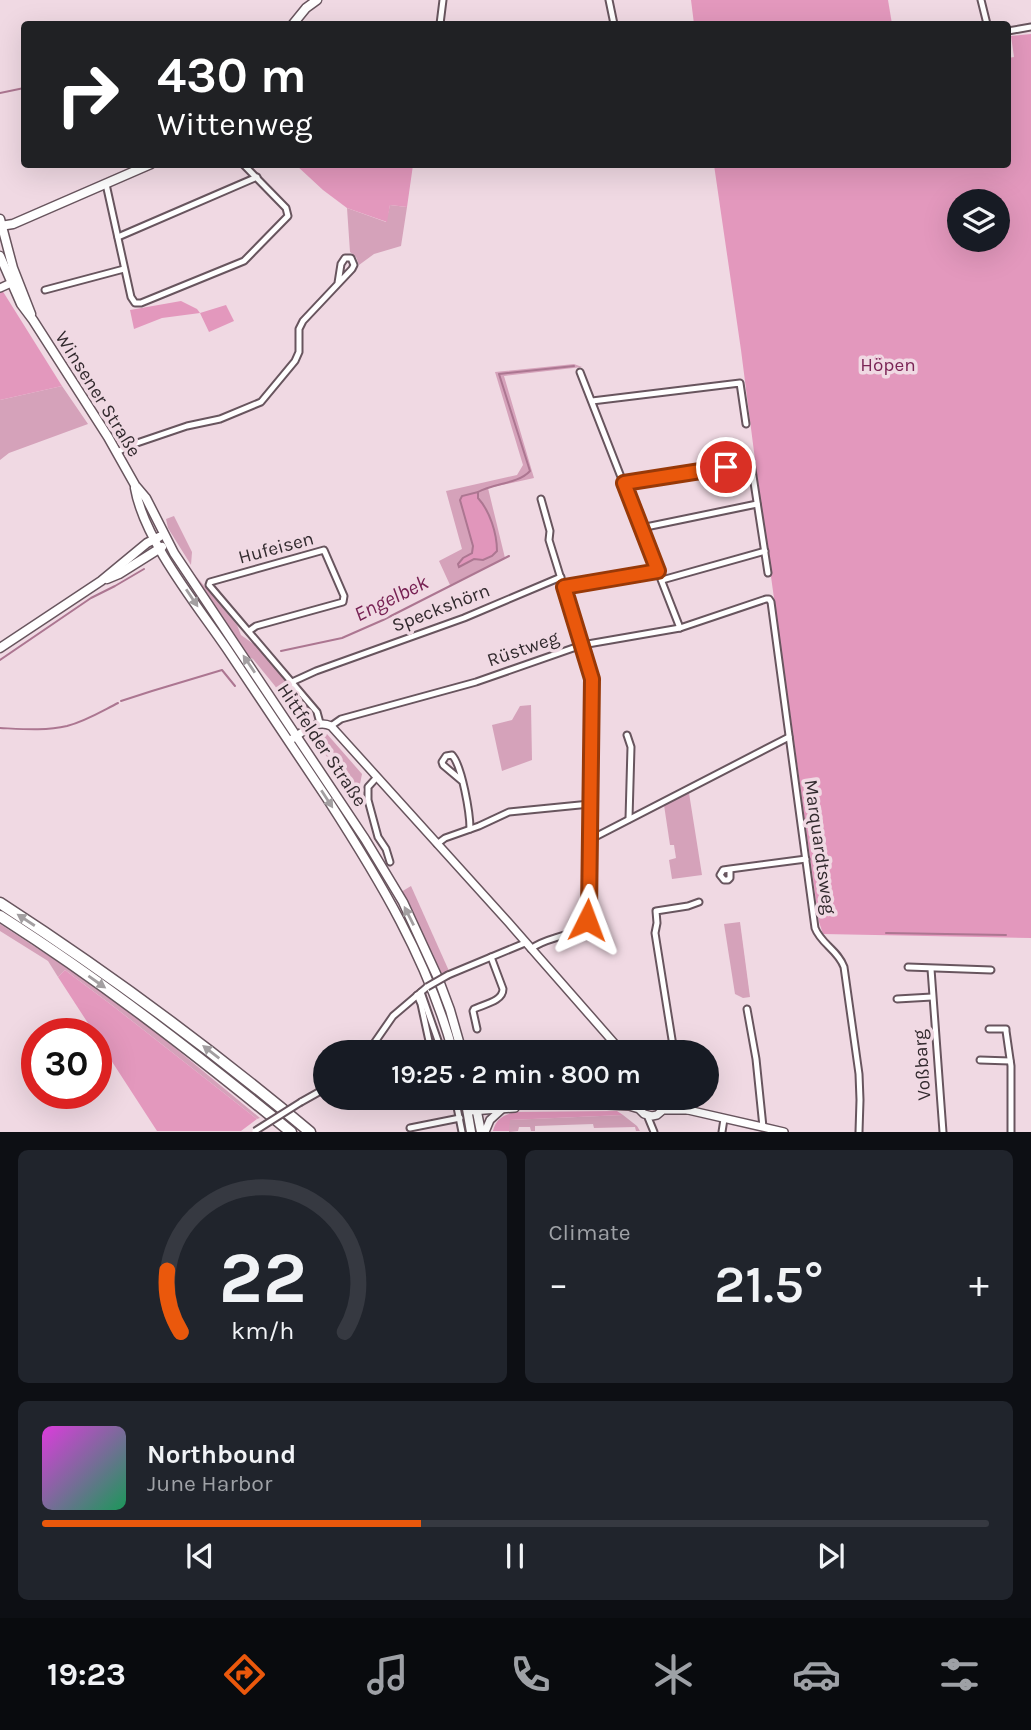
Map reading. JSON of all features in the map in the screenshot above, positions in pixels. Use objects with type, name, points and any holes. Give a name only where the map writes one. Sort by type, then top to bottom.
[{"type":"highway","points":[[0,903],[147,1004],[310,1132]]},
{"type":"highway","points":[[0,916],[93,978],[291,1132]]},
{"type":"main road","points":[[295,21],[317,0]]},
{"type":"main road","points":[[1,224],[13,223],[142,168]]},
{"type":"main road","name":"Winsener Straße","points":[[1,224],[13,268],[33,320]]},
{"type":"main road","name":"Winsener Straße","points":[[0,256],[21,304],[117,452],[135,485],[146,498],[165,538]]},
{"type":"main road","name":"Winsener Straße","points":[[135,485],[138,502],[160,548]]},
{"type":"main road","points":[[0,648],[101,581],[155,538],[165,538],[165,544],[160,548],[119,574],[101,581]]},
{"type":"main road","name":"Hittfelder Straße","points":[[165,538],[365,838],[396,891],[413,922],[426,987]]},
{"type":"main road","name":"Hittfelder Straße","points":[[160,548],[376,876],[424,970],[426,987]]},
{"type":"main road","points":[[426,987],[442,1014],[450,1040]]},
{"type":"main road","points":[[426,987],[450,1010],[459,1040]]},
{"type":"main road","points":[[471,1132],[474,1110]]},
{"type":"main road","points":[[475,1110],[483,1132]]},
{"type":"street","points":[[440,21],[443,0]]},
{"type":"street","points":[[610,0],[614,21]]},
{"type":"street","points":[[981,0],[986,21]]},
{"type":"street","points":[[1011,30],[1031,27]]},
{"type":"street","points":[[106,184],[131,297],[135,303],[141,303],[244,261],[288,216],[286,208],[247,168]]},
{"type":"street","points":[[118,237],[257,177]]},
{"type":"street","points":[[44,290],[124,269]]},
{"type":"street","points":[[0,288],[11,283]]},
{"type":"street","points":[[117,452],[134,443],[187,426],[220,419],[261,402],[295,361],[299,352],[299,329],[303,321],[338,283]]},
{"type":"street","points":[[580,372],[680,628]]},
{"type":"street","points":[[592,401],[740,383],[746,424]]},
{"type":"street","points":[[624,483],[751,463],[768,573]]},
{"type":"street","points":[[376,1040],[393,1016],[426,987],[447,975],[491,957],[575,931],[587,920],[592,679],[549,540],[550,531],[541,499]]},
{"type":"street","points":[[641,528],[757,504]]},
{"type":"street","name":"Hufeisen","points":[[321,550],[326,551],[344,596],[343,602],[256,626],[249,631],[209,585],[210,582],[321,550]]},
{"type":"street","points":[[662,580],[765,551]]},
{"type":"street","points":[[564,587],[658,571]]},
{"type":"street","name":"Speckshörn","points":[[292,682],[323,668],[464,618],[561,578]]},
{"type":"street","name":"Rüstweg","points":[[331,726],[341,719],[476,682],[582,645],[680,628],[769,599]]},
{"type":"street","name":"Marquardtsweg","points":[[769,599],[815,928],[822,940],[837,953],[844,967],[859,1074],[859,1132]]},
{"type":"street","points":[[249,631],[317,712],[320,723]]},
{"type":"street","points":[[289,742],[320,723],[331,726],[611,1040]]},
{"type":"street","points":[[627,735],[631,747],[629,819]]},
{"type":"street","points":[[590,838],[789,737]]},
{"type":"street","points":[[462,781],[443,765],[446,756],[455,757],[462,781],[470,817],[470,829]]},
{"type":"street","points":[[377,778],[368,787],[368,800],[378,836],[390,862]]},
{"type":"street","points":[[439,847],[445,838],[509,812],[590,804]]},
{"type":"street","points":[[730,869],[806,859]]},
{"type":"street","points":[[672,1040],[655,933],[656,911],[699,902]]},
{"type":"street","points":[[477,1029],[474,1009],[502,996],[503,993],[491,957]]},
{"type":"street","points":[[908,967],[991,970]]},
{"type":"street","name":"Voßbarg","points":[[931,969],[943,1132]]},
{"type":"street","points":[[426,987],[421,1004],[429,1040]]},
{"type":"street","points":[[426,987],[439,1040]]},
{"type":"street","points":[[897,999],[932,997]]},
{"type":"street","points":[[747,1009],[756,1059],[763,1127]]},
{"type":"street","points":[[989,1029],[1006,1029],[1010,1061],[1011,1132]]},
{"type":"street","points":[[980,1060],[1010,1061]]},
{"type":"street","points":[[254,1131],[313,1095]]},
{"type":"street","points":[[458,1110],[462,1132]]},
{"type":"street","points":[[483,1132],[491,1118],[502,1110]]},
{"type":"street","points":[[640,1110],[647,1115],[655,1132]]},
{"type":"street","points":[[655,1132],[661,1110]]},
{"type":"street","points":[[647,1115],[688,1110],[784,1132]]},
{"type":"street","points":[[410,1128],[460,1118]]},
{"type":"street","points":[[722,1132],[724,1119]]},
{"type":"shaded area","points":[[390,205],[407,207],[401,246],[374,254],[359,265],[350,252],[347,208],[386,222]]},
{"type":"shaded area","points":[[574,364],[582,367],[504,376],[534,478],[488,488],[505,558],[450,585],[439,561],[462,549],[446,491],[517,475],[523,465],[495,372]]},
{"type":"shaded area","points":[[62,386],[88,424],[9,453],[0,460],[0,400]]},
{"type":"shaded area","points":[[478,492],[478,498],[492,523],[497,551],[483,560],[474,559],[459,567],[458,564],[463,558],[472,553],[473,546],[460,500],[462,496]]},
{"type":"shaded area","points":[[174,516],[192,552],[191,565],[168,528],[166,519]]},
{"type":"shaded area","points":[[190,569],[237,625],[241,635],[255,645],[308,710],[293,716],[291,706],[249,657]]},
{"type":"shaded area","points":[[531,705],[532,760],[502,771],[492,725],[512,720],[520,706]]},
{"type":"shaded area","points":[[327,734],[362,774],[356,804],[316,739]]},
{"type":"shaded area","points":[[689,793],[702,875],[672,879],[669,860],[676,858],[674,845],[670,845],[664,805]]},
{"type":"shaded area","points":[[411,886],[449,971],[440,974],[401,892]]},
{"type":"shaded area","points":[[740,922],[750,997],[743,998],[735,994],[724,924]]},
{"type":"shaded area","points":[[0,924],[151,1028],[260,1118],[257,1119],[65,970],[58,977],[48,961],[0,931]]},
{"type":"shaded area","points":[[623,1115],[640,1131],[636,1131],[635,1127],[594,1128],[593,1124],[535,1126],[535,1131],[531,1131],[530,1127],[519,1127],[518,1131],[509,1132],[509,1120]]},
{"type":"green space","points":[[691,0],[888,0],[892,21],[694,21]]},
{"type":"green space","name":"Höpen","points":[[1031,34],[1031,938],[823,934],[819,922],[714,168],[1011,168],[1011,58],[1014,57],[1011,36]]},
{"type":"green space","points":[[299,168],[413,168],[407,207],[390,205],[387,222],[347,208]]},
{"type":"green space","points":[[2,290],[62,386],[0,400]]},
{"type":"green space","points":[[181,301],[200,313],[162,318],[134,329],[130,310]]},
{"type":"green space","points":[[226,305],[234,321],[209,332],[200,313]]},
{"type":"green space","points":[[65,970],[257,1119],[241,1131],[157,1131],[112,1062],[112,1018],[85,1018],[58,977]]},
{"type":"green space","points":[[617,1111],[623,1115],[510,1120],[509,1131],[493,1131],[501,1118],[515,1112]]},
{"type":"waterway","points":[[0,93],[21,89]]},
{"type":"waterway","name":"Engelbek","points":[[478,492],[519,478],[530,471],[499,374],[574,366]]},
{"type":"waterway","name":"Engelbek","points":[[281,651],[342,638],[509,556]]},
{"type":"waterway","points":[[0,660],[91,598],[144,569]]},
{"type":"waterway","name":"Engelbek","points":[[121,701],[222,670],[235,686]]},
{"type":"waterway","name":"Engelbek","points":[[0,728],[59,728],[87,719],[118,703]]},
{"type":"waterway","points":[[886,933],[1006,935]]},
{"type":"route","points":[[587,920],[592,679],[564,587],[658,571],[624,483],[726,467]]}]
